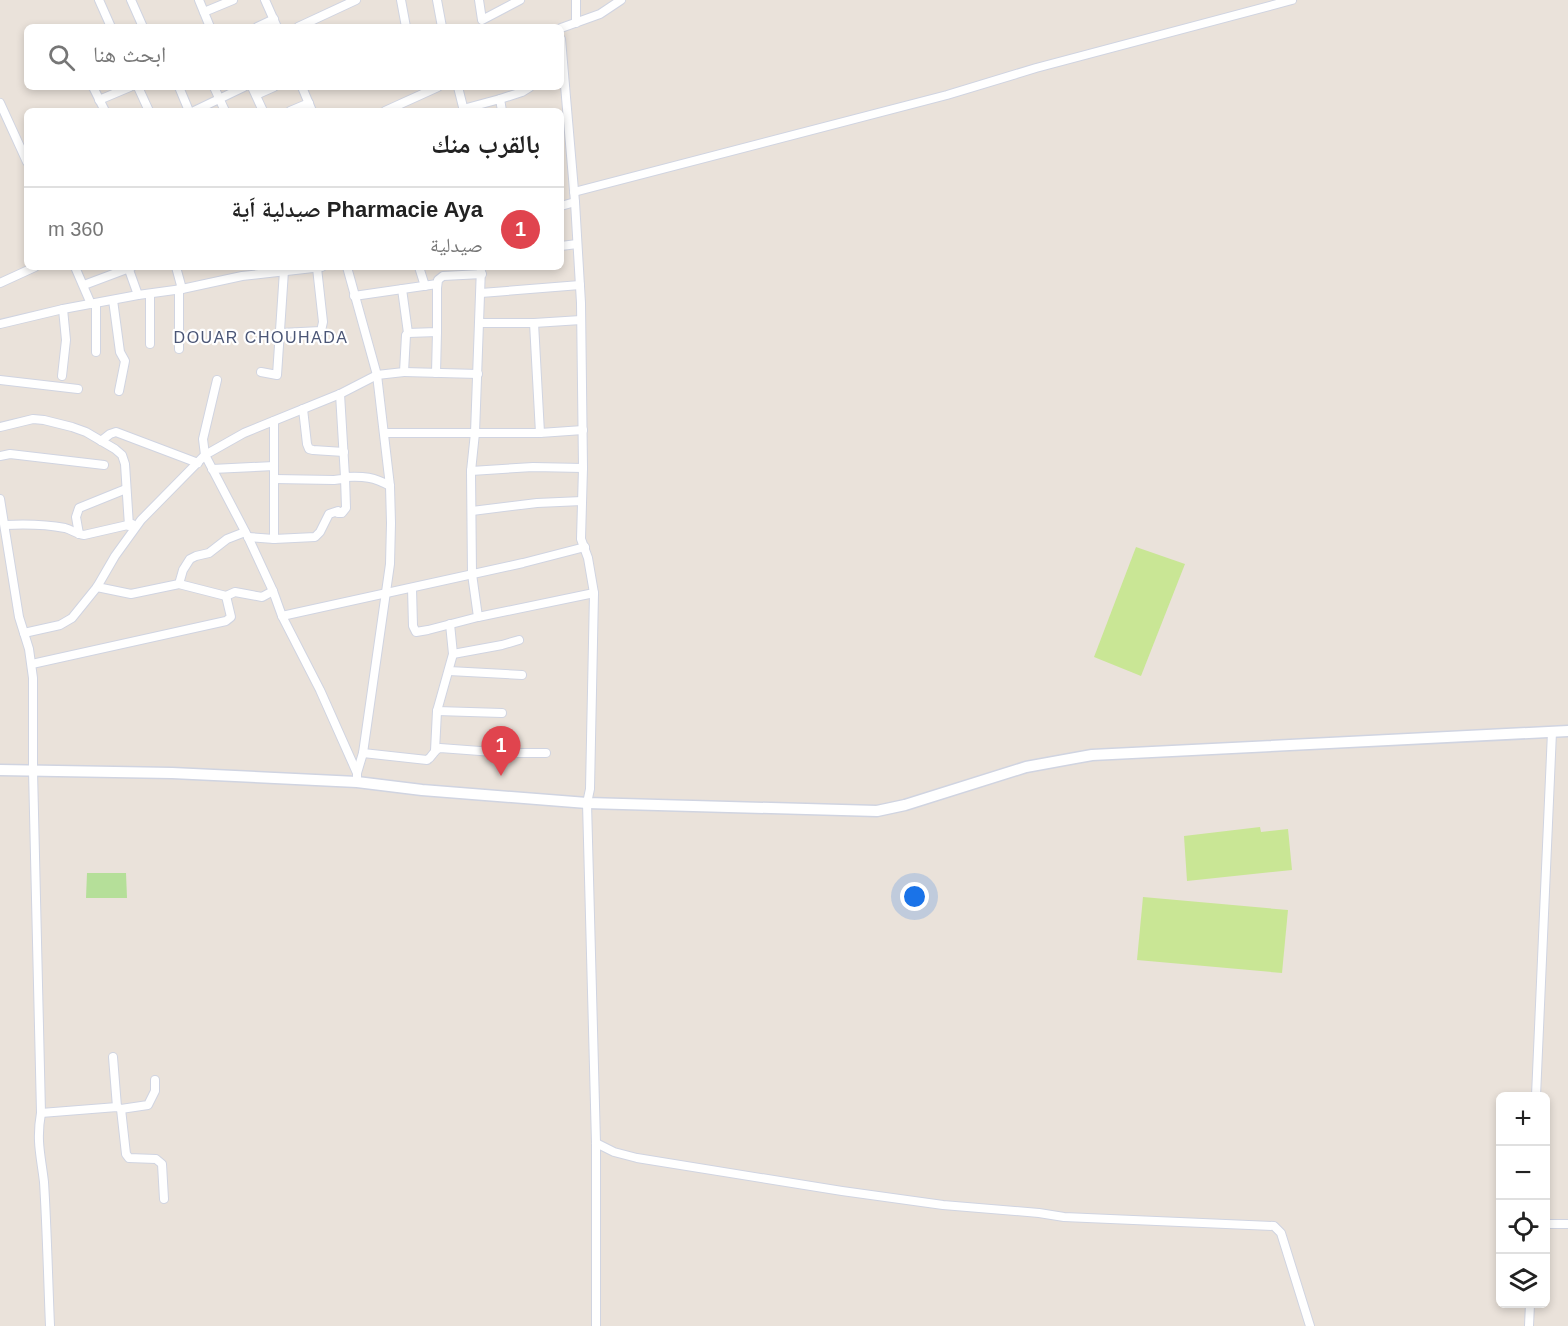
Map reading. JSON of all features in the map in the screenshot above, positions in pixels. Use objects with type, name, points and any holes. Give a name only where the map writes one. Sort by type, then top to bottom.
[{"type":"street","points":[[99,0],[110,24]]},
{"type":"street","points":[[131,0],[143,24]]},
{"type":"street","points":[[199,0],[209,24]]},
{"type":"street","points":[[204,12],[232,0]]},
{"type":"street","points":[[265,0],[275,23]]},
{"type":"street","points":[[304,24],[356,0]]},
{"type":"street","points":[[401,0],[404,24]]},
{"type":"street","points":[[437,0],[441,24]]},
{"type":"street","points":[[479,0],[482,20],[520,0]]},
{"type":"street","points":[[576,0],[576,23]]},
{"type":"street","points":[[564,27],[600,14],[621,0]]},
{"type":"street","points":[[574,192],[943,96],[1036,68],[1292,0]]},
{"type":"street","points":[[564,74],[580,285],[583,430],[581,539],[588,558],[594,593],[590,789],[587,803],[596,1143],[596,1326]]},
{"type":"street","points":[[94,90],[103,108]]},
{"type":"street","points":[[99,100],[123,90]]},
{"type":"street","points":[[139,90],[148,108]]},
{"type":"street","points":[[180,90],[188,108]]},
{"type":"street","points":[[215,90],[224,108]]},
{"type":"street","points":[[200,108],[238,90]]},
{"type":"street","points":[[254,90],[262,108]]},
{"type":"street","points":[[256,95],[267,90]]},
{"type":"street","points":[[303,90],[310,107]]},
{"type":"street","points":[[392,108],[432,90]]},
{"type":"street","points":[[459,90],[463,108]]},
{"type":"street","points":[[470,108],[525,90]]},
{"type":"street","points":[[500,99],[502,108]]},
{"type":"street","points":[[0,103],[24,155]]},
{"type":"street","points":[[564,205],[575,202]]},
{"type":"street","points":[[564,246],[577,244]]},
{"type":"street","points":[[0,283],[28,270]]},
{"type":"street","points":[[76,270],[93,304],[96,352]]},
{"type":"street","points":[[84,285],[122,270]]},
{"type":"street","points":[[131,270],[138,295]]},
{"type":"street","points":[[177,270],[181,289],[178,349]]},
{"type":"street","points":[[0,324],[63,309],[181,289],[268,270],[295,270]]},
{"type":"street","points":[[281,333],[321,331],[323,322],[317,270]]},
{"type":"street","points":[[348,270],[377,375],[390,486],[391,554],[363,753],[357,778]]},
{"type":"street","points":[[420,270],[425,286]]},
{"type":"street","points":[[261,372],[277,375],[284,271]]},
{"type":"street","points":[[436,373],[437,284],[443,276],[482,271],[475,433],[471,471],[472,574],[478,617]]},
{"type":"street","points":[[354,296],[437,284]]},
{"type":"street","points":[[481,293],[580,285]]},
{"type":"street","points":[[402,289],[408,333],[405,340],[404,372]]},
{"type":"street","points":[[150,294],[150,344]]},
{"type":"street","points":[[113,300],[120,352],[125,361],[119,391]]},
{"type":"street","points":[[62,376],[66,340],[63,309]]},
{"type":"street","points":[[480,323],[581,320]]},
{"type":"street","points":[[534,323],[540,433]]},
{"type":"street","points":[[408,333],[437,332]]},
{"type":"street","points":[[24,633],[60,625],[77,613],[141,520],[205,454],[244,433],[340,394],[377,375],[404,372],[478,374]]},
{"type":"street","points":[[0,380],[78,389]]},
{"type":"street","points":[[217,380],[203,439],[205,454],[320,690],[357,778]]},
{"type":"street","points":[[179,584],[183,570],[190,559],[209,553],[227,539],[246,535],[274,539],[311,538],[318,535],[329,514],[338,511],[342,513],[346,508],[340,394]]},
{"type":"street","points":[[303,409],[309,449],[344,452]]},
{"type":"street","points":[[0,427],[28,419],[44,420],[86,432],[116,448],[122,455],[124,464],[129,526]]},
{"type":"street","points":[[274,421],[274,539]]},
{"type":"street","points":[[384,433],[540,433],[583,430]]},
{"type":"street","points":[[101,441],[116,432],[198,463]]},
{"type":"street","points":[[0,456],[10,454],[104,465]]},
{"type":"street","points":[[212,469],[274,466]]},
{"type":"street","points":[[471,471],[533,467],[583,468]]},
{"type":"street","points":[[274,479],[375,478],[390,486]]},
{"type":"street","points":[[79,534],[76,517],[79,508],[126,489]]},
{"type":"street","points":[[0,499],[19,617],[32,664],[33,678],[41,1113],[39,1145],[44,1180],[50,1326]]},
{"type":"street","points":[[472,511],[537,503],[582,501]]},
{"type":"street","points":[[5,525],[32,523],[67,529],[84,535],[129,526],[141,520]]},
{"type":"street","points":[[282,616],[585,547]]},
{"type":"street","points":[[97,587],[131,594],[179,584],[226,596],[235,592],[262,597],[273,591]]},
{"type":"street","points":[[412,588],[413,626],[414,631],[418,632],[594,593]]},
{"type":"street","points":[[32,664],[226,621],[231,617],[226,596]]},
{"type":"street","points":[[435,751],[437,711],[453,654],[450,624]]},
{"type":"street","points":[[453,654],[519,640]]},
{"type":"street","points":[[449,671],[522,675]]},
{"type":"street","points":[[437,711],[502,713]]},
{"type":"street","points":[[0,770],[357,778],[422,790],[587,803],[877,811],[905,805],[1026,767],[1092,755],[1559,732],[1536,1092]]},
{"type":"street","points":[[363,753],[427,760],[441,748],[507,753],[546,753]]},
{"type":"street","points":[[114,1057],[127,1156],[134,1159],[156,1160],[162,1164],[164,1199]]},
{"type":"street","points":[[41,1113],[148,1105],[155,1091],[155,1080]]},
{"type":"street","points":[[596,1143],[614,1152],[637,1158],[943,1205],[1064,1217],[1274,1226],[1281,1233],[1310,1326]]},
{"type":"street","points":[[1550,1224],[1568,1224]]},
{"type":"street","points":[[1529,1326],[1530,1308]]},
{"type":"green space","points":[[1136,547],[1185,564],[1141,676],[1094,657]]},
{"type":"green space","points":[[1260,827],[1261,832],[1288,829],[1292,870],[1187,881],[1184,836]]},
{"type":"green space","points":[[87,873],[126,873],[127,898],[86,898]]},
{"type":"green space","points":[[1143,897],[1288,910],[1282,973],[1137,960]]},
{"type":"place","name":"Pharmacie Aya صيدلية اَية","points":[[501,776]]},
{"type":"district","name":"DOUAR CHOUHADA","points":[[261,337]]}]
